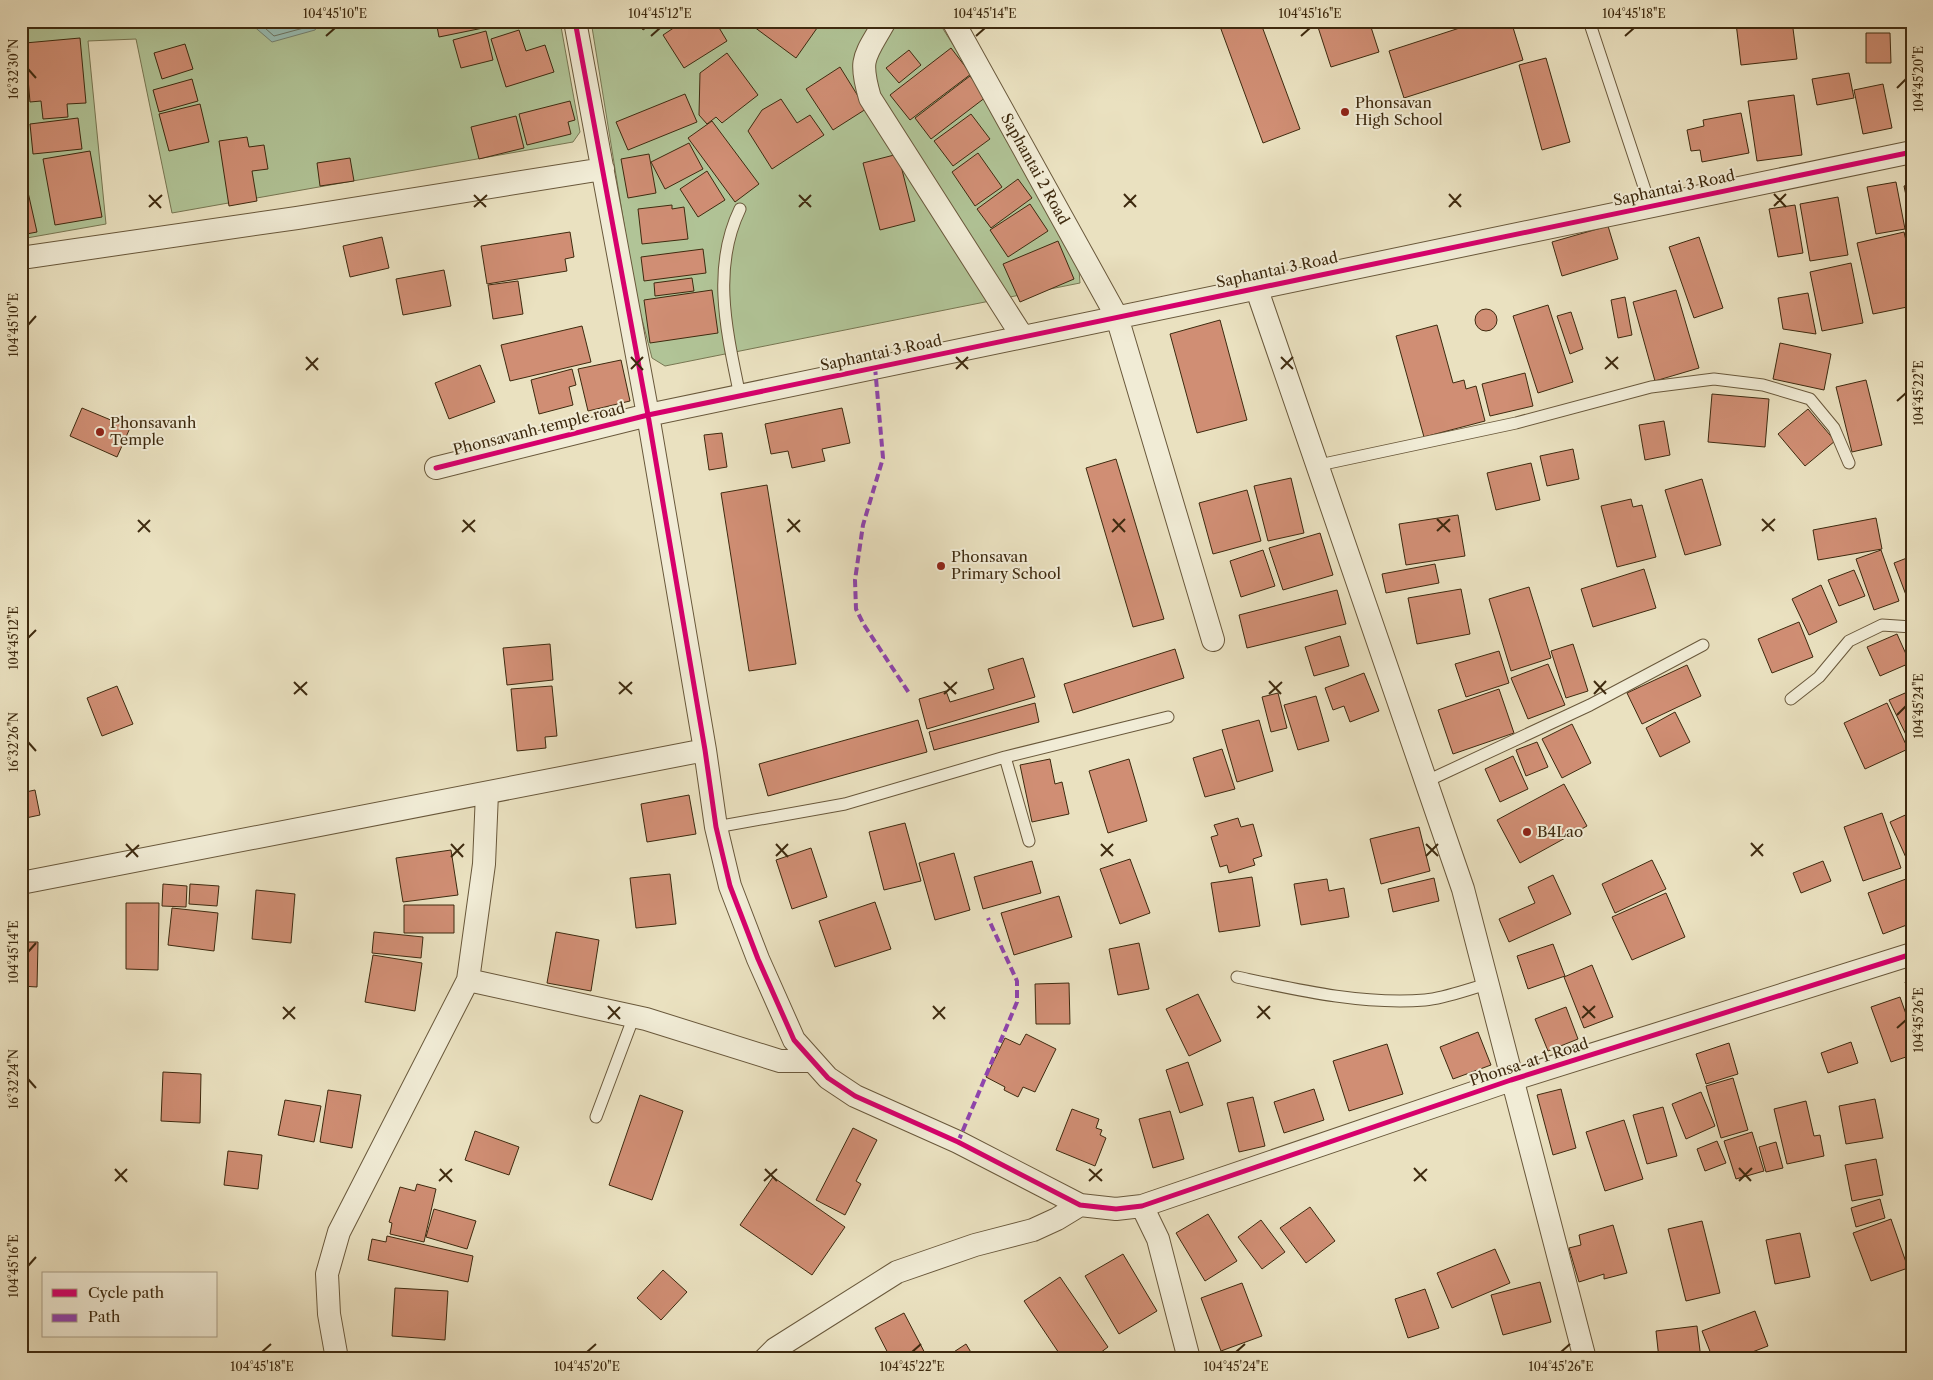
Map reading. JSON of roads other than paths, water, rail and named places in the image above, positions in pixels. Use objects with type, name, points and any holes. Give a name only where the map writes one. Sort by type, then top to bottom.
[{"type":"street","points":[[575,21],[648,415],[705,750],[716,828],[730,886],[758,959],[794,1040],[828,1078],[855,1096],[958,1142],[1080,1205],[1058,1220],[1033,1230],[975,1245],[897,1272],[774,1356]]},
{"type":"street","points":[[885,21],[863,60],[864,75],[870,98],[1022,336]]},
{"type":"street","name":"Saphantai 2 Road","points":[[953,21],[1117,317],[1213,640]]},
{"type":"street","name":"Saphantai 3 Road","points":[[648,415],[1912,152]]},
{"type":"street","points":[[21,258],[296,218],[603,169]]},
{"type":"street","points":[[1256,288],[1319,465],[1463,889],[1511,1080],[1585,1359]]},
{"type":"street","name":"Phonsavanh temple road","points":[[436,468],[648,415]]},
{"type":"street","points":[[21,883],[705,750]]},
{"type":"street","points":[[337,1359],[329,1314],[327,1274],[339,1232],[468,980],[484,864],[487,792]]},
{"type":"street","name":"Phonsa-at 1 Road","points":[[1080,1205],[1116,1209],[1149,1205],[1511,1080],[1912,954]]},
{"type":"street","points":[[468,980],[634,1016],[780,1061],[812,1061]]},
{"type":"street","points":[[1149,1205],[1189,1359]]},
{"type":"lane","points":[[1589,21],[1650,205]]},
{"type":"lane","points":[[740,208],[733,223],[723,272],[724,322],[740,396]]},
{"type":"lane","points":[[1319,465],[1516,423],[1651,388],[1714,379],[1763,385],[1810,399],[1834,428],[1849,463]]},
{"type":"lane","points":[[1792,699],[1819,677],[1849,641],[1882,626],[1912,627]]},
{"type":"lane","points":[[1427,781],[1590,705],[1703,645]]},
{"type":"lane","points":[[716,828],[845,804],[1005,757],[1168,717]]},
{"type":"lane","points":[[1005,757],[1029,841]]},
{"type":"lane","points":[[1237,977],[1315,994],[1361,999],[1426,1000],[1488,984]]},
{"type":"lane","points":[[596,1117],[634,1016]]},
{"type":"water","points":[[253,21],[321,21],[315,30],[272,42],[251,24]]},
{"type":"place","name":"Phonsavan High School","points":[[1345,112]]},
{"type":"place","name":"Phonsavanh Temple","points":[[100,432]]},
{"type":"place","name":"Phonsavan Primary School","points":[[941,566]]},
{"type":"place","name":"B4Lao","points":[[1527,832]]}]
